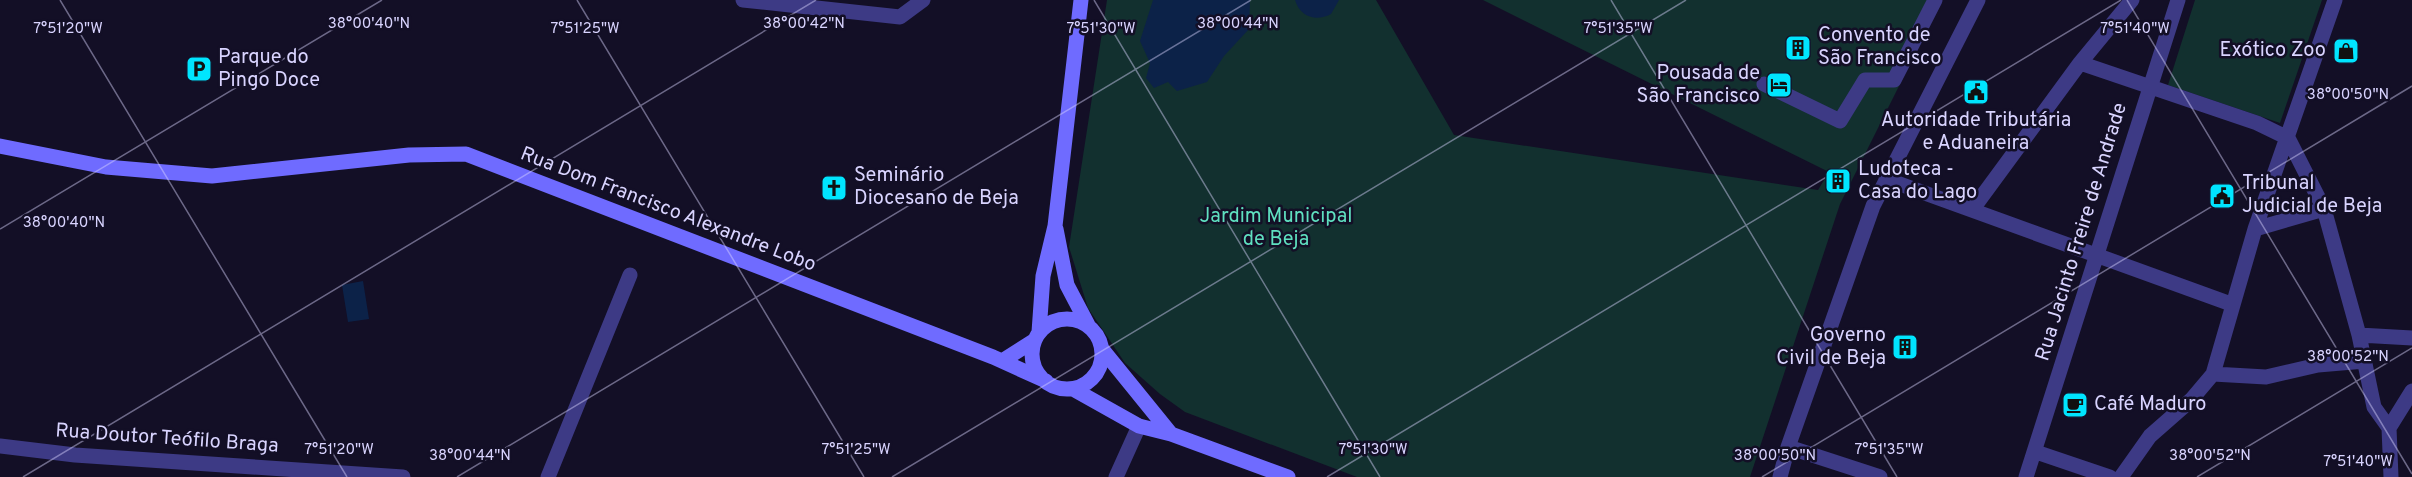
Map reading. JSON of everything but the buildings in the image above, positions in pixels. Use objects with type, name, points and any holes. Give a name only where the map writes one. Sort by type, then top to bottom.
[{"type":"main road","points":[[1055,226],[1067,285],[1088,325],[1100,340],[1102,349],[1098,370],[1083,385],[1073,388],[1054,386],[1046,381],[1035,367],[1032,358],[1037,336],[1043,276],[1055,226],[1081,0]]},
{"type":"main road","name":"Rua Dom Francisco Alexandre Lobo","points":[[0,146],[106,167],[212,176],[410,155],[466,154],[1002,361],[1046,381]]},
{"type":"main road","points":[[1002,361],[1057,320],[1078,320],[1088,325]]},
{"type":"main road","points":[[1102,349],[1171,434]]},
{"type":"main road","points":[[1073,388],[1139,426],[1171,434],[1288,477]]},
{"type":"street","points":[[743,0],[900,17],[923,0]]},
{"type":"street","points":[[1764,84],[1840,121],[1865,80],[1894,80],[1935,0]]},
{"type":"street","points":[[1780,477],[1788,447],[1873,206],[1978,0]]},
{"type":"street","points":[[1972,210],[2080,63],[2132,0]]},
{"type":"street","name":"Rua Jacinto Freire de Andrade","points":[[2026,477],[2036,452],[2178,0]]},
{"type":"street","points":[[2121,477],[2150,436],[2191,400],[2213,374],[2231,304],[2255,229],[2335,0]]},
{"type":"street","points":[[2080,63],[2257,123],[2288,138],[2324,209],[2359,335],[2374,407],[2388,428],[2391,477]]},
{"type":"street","points":[[1887,179],[2231,304]]},
{"type":"street","points":[[2255,229],[2324,209]]},
{"type":"street","points":[[548,477],[630,275]]},
{"type":"street","points":[[2359,335],[2412,338]]},
{"type":"street","points":[[2213,374],[2266,377],[2318,365],[2365,362]]},
{"type":"street","points":[[2388,428],[2412,391]]},
{"type":"street","points":[[1116,477],[1139,426]]},
{"type":"street","name":"Rua Doutor Teófilo Braga","points":[[0,446],[75,455],[404,477]]},
{"type":"street","points":[[1788,447],[1880,477]]},
{"type":"street","points":[[2036,452],[2110,477]]},
{"type":"green space","name":"Jardim Municipal de Beja","points":[[1107,0],[1376,0],[1454,135],[1818,190],[1829,172],[1483,0],[1942,0],[1840,204],[1750,477],[1357,477],[1185,412],[1160,394],[1125,363],[1088,308],[1069,247]]},
{"type":"green space","points":[[2195,0],[2322,0],[2280,123],[2168,85]]},
{"type":"water","points":[[1153,0],[1250,0],[1249,29],[1224,56],[1207,82],[1177,91],[1168,82],[1154,88],[1146,78],[1150,63],[1140,41]]},
{"type":"water","points":[[1295,0],[1339,0],[1331,14],[1314,18],[1305,14],[1297,6]]},
{"type":"water","points":[[363,281],[369,319],[348,322],[342,285]]},
{"type":"place","name":"Convento de São Francisco","points":[[1798,48]]},
{"type":"place","name":"Exótico Zoo","points":[[2346,51]]},
{"type":"place","name":"Parque do Pingo Doce","points":[[199,69]]},
{"type":"place","name":"Pousada de São Francisco","points":[[1779,85]]},
{"type":"place","name":"Autoridade Tributária e Aduaneira","points":[[1976,92]]},
{"type":"place","name":"Ludoteca - Casa do Lago","points":[[1838,181]]},
{"type":"place","name":"Seminário Diocesano de Beja","points":[[834,188]]},
{"type":"place","name":"Tribunal Judicial de Beja","points":[[2222,196]]},
{"type":"place","name":"Governo Civil de Beja","points":[[1905,347]]},
{"type":"place","name":"Café Maduro","points":[[2075,405]]}]
